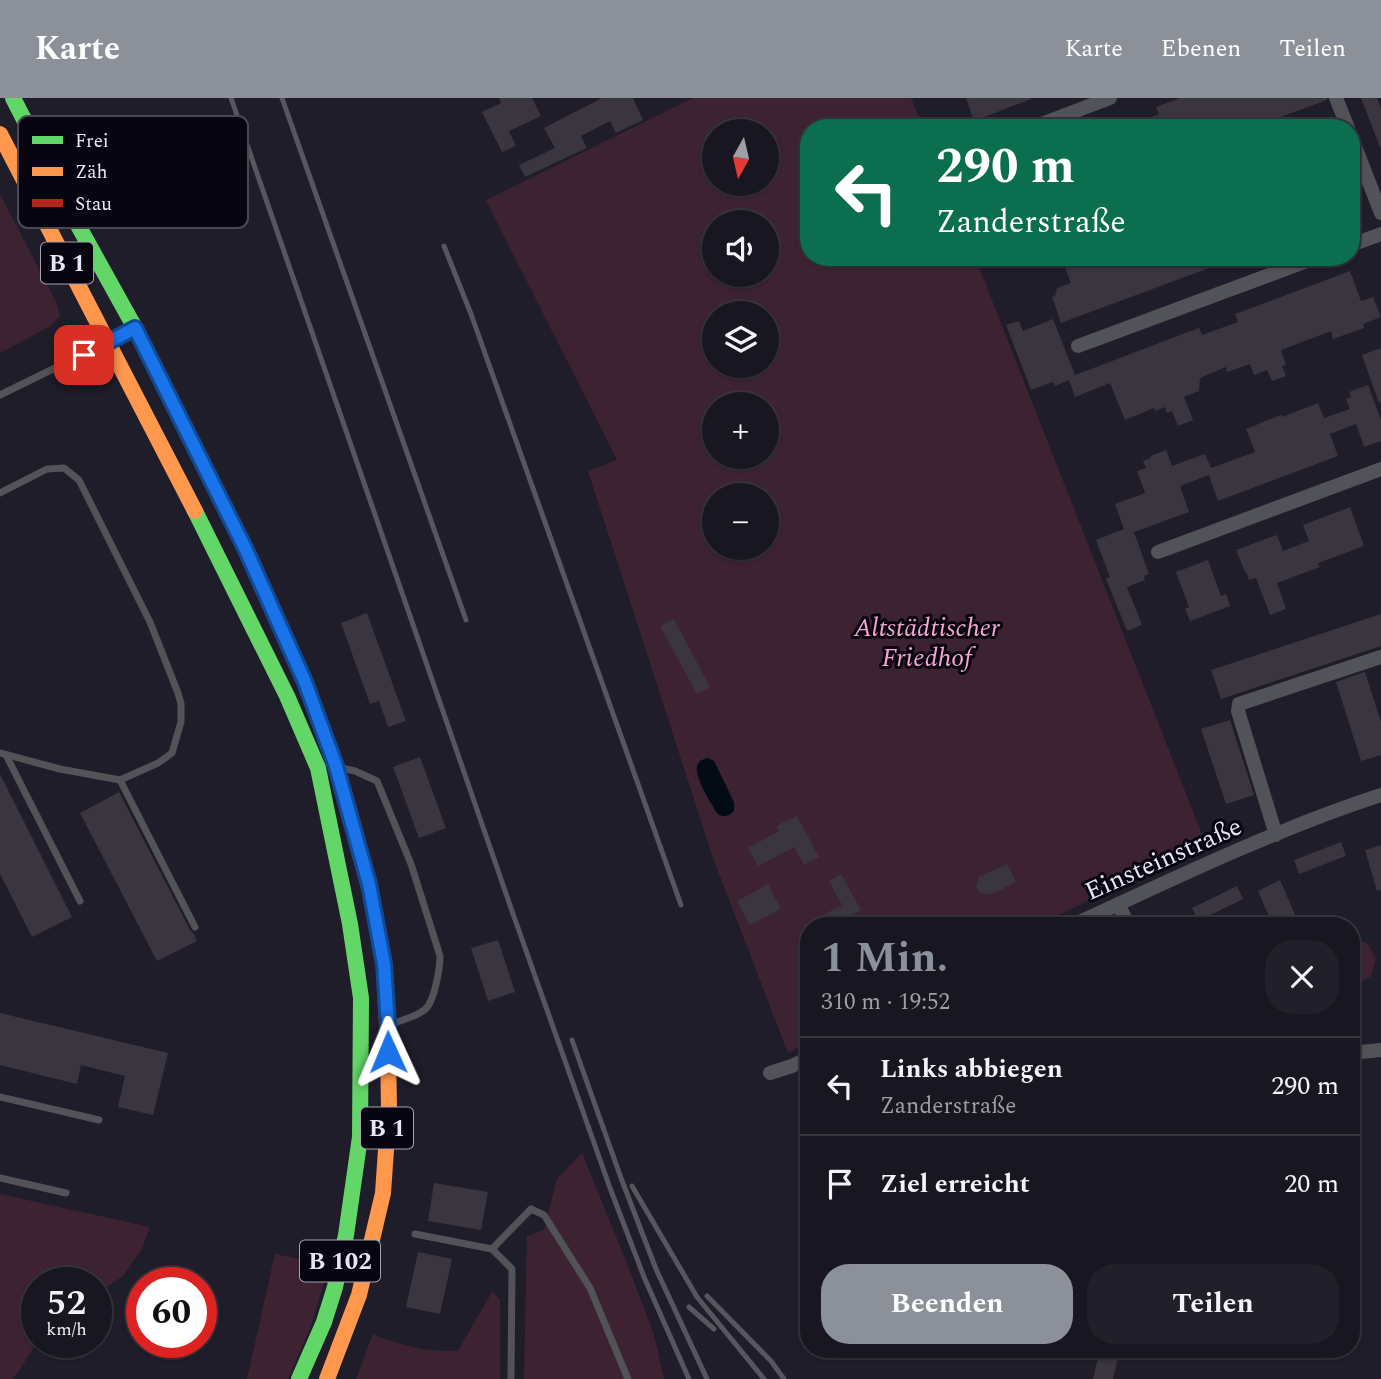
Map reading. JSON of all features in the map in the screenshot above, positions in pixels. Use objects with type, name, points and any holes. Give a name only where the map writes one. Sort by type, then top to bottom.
[{"type":"main road","name":"B 1","points":[[13,98],[22,116]]},
{"type":"main road","name":"B 1","points":[[0,134],[18,169]]},
{"type":"main road","name":"B 1","points":[[49,228],[208,536]]},
{"type":"main road","name":"B 1","points":[[80,228],[135,328],[246,550],[305,682],[336,766],[369,884],[384,964],[388,1025],[388,1107],[383,1194],[359,1295],[327,1379]]},
{"type":"main road","points":[[108,342],[135,328]]},
{"type":"main road","name":"B 102","points":[[208,536],[287,695],[318,768],[350,924],[361,998],[360,1137],[346,1235],[324,1322],[299,1379]]},
{"type":"street","points":[[1055,119],[1110,98]]},
{"type":"street","points":[[1336,98],[1344,119]]},
{"type":"street","points":[[1360,159],[1381,213]]},
{"type":"street","points":[[1360,242],[1381,234]]},
{"type":"street","points":[[1078,346],[1294,266]]},
{"type":"street","points":[[1158,552],[1381,468]]},
{"type":"street","name":"Einsteinstraße","points":[[1276,835],[1238,704],[1381,657]]},
{"type":"street","name":"Einsteinstraße","points":[[1090,917],[1217,859],[1343,807],[1381,795]]},
{"type":"street","points":[[1118,904],[1124,917]]},
{"type":"street","points":[[1360,1052],[1381,1051]]},
{"type":"street","points":[[769,1073],[800,1062]]},
{"type":"lane","points":[[0,395],[108,342]]},
{"type":"lane","points":[[0,493],[47,469],[64,468],[79,480],[150,622],[181,704],[181,722],[172,753],[158,763],[120,780],[60,769],[3,754]]},
{"type":"lane","points":[[3,754],[80,901]]},
{"type":"lane","points":[[336,766],[377,781],[411,864],[440,956],[440,970],[429,1006],[421,1013],[388,1025]]},
{"type":"lane","points":[[120,780],[195,927]]},
{"type":"lane","points":[[0,1097],[99,1120]]},
{"type":"lane","points":[[0,1178],[66,1193]]},
{"type":"lane","points":[[492,1249],[530,1209],[544,1215],[590,1288],[628,1379]]},
{"type":"lane","points":[[415,1234],[492,1249],[512,1269],[511,1379]]},
{"type":"green space","name":"Altstädtischer Friedhof","points":[[693,98],[911,98],[919,119],[800,119],[800,266],[979,266],[1205,842],[1055,917],[800,917],[800,1046],[788,1053],[713,858],[588,471],[617,460],[486,200]],"holes":[[[714,761],[735,805],[734,808],[717,813],[697,773]]]},
{"type":"green space","points":[[0,194],[56,302],[60,316],[52,325],[0,353]]},
{"type":"green space","points":[[1360,941],[1367,943],[1376,959],[1371,976],[1360,982]]},
{"type":"green space","points":[[582,1153],[654,1335],[664,1379],[524,1379],[527,1236],[544,1230],[557,1179]]},
{"type":"green space","points":[[0,1194],[150,1227],[141,1250],[129,1267],[126,1267],[123,1276],[112,1283],[112,1267],[21,1267],[21,1358],[27,1358],[13,1379],[0,1379]]},
{"type":"green space","points":[[275,1254],[329,1265],[311,1326],[288,1379],[247,1379]]},
{"type":"green space","points":[[492,1292],[500,1299],[500,1379],[356,1379],[373,1334],[414,1347],[458,1351]]},
{"type":"shaded area","points":[[708,758],[714,761],[734,802],[734,811],[728,816],[717,813],[700,781],[698,764]]},
{"type":"building","points":[[499,98],[532,98],[541,116],[509,131],[516,146],[502,152],[482,112],[501,103]]},
{"type":"building","points":[[602,98],[633,98],[643,120],[616,133],[610,121],[581,136],[587,148],[525,177],[519,165],[555,148],[544,128]]},
{"type":"building","points":[[966,98],[1031,99],[979,119],[973,119]]},
{"type":"building","points":[[1180,98],[1327,98],[1275,119],[1147,119],[1159,114],[1156,107]]},
{"type":"building","points":[[1361,98],[1377,98],[1381,109],[1381,147],[1380,147]]},
{"type":"building","points":[[1064,266],[1214,266],[1061,323],[1052,297],[1055,296],[1057,288],[1071,283]]},
{"type":"building","points":[[1350,271],[1361,301],[1373,297],[1381,317],[1363,324],[1364,328],[1333,339],[1331,331],[1281,350],[1286,376],[1272,381],[1267,370],[1254,375],[1250,364],[1227,372],[1226,367],[1200,378],[1199,391],[1184,397],[1193,420],[1178,426],[1172,411],[1167,413],[1165,407],[1155,411],[1154,408],[1125,420],[1110,383],[1075,397],[1069,380],[1055,386],[1053,382],[1031,390],[1006,325],[1019,321],[1023,331],[1053,319],[1075,375],[1199,328],[1202,335],[1238,322],[1235,314]]},
{"type":"building","points":[[1381,348],[1381,402],[1379,403],[1362,355]]},
{"type":"building","points":[[1368,385],[1381,420],[1381,441],[1364,447],[1356,424],[1330,434],[1338,456],[1218,501],[1209,475],[1180,486],[1189,512],[1134,532],[1149,574],[1144,576],[1145,580],[1127,587],[1142,625],[1127,631],[1106,579],[1110,577],[1096,540],[1124,529],[1115,504],[1145,493],[1137,471],[1146,468],[1143,461],[1166,450],[1172,466],[1205,454],[1211,468],[1255,452],[1246,429],[1318,403],[1324,418],[1350,409],[1346,399],[1351,397],[1349,392]]},
{"type":"building","points":[[1350,507],[1364,546],[1318,563],[1320,567],[1277,583],[1286,609],[1270,615],[1256,578],[1249,580],[1236,550],[1277,535],[1283,551],[1309,541],[1303,525]]},
{"type":"building","points":[[1208,560],[1221,596],[1226,594],[1230,606],[1190,621],[1185,609],[1189,607],[1176,572]]},
{"type":"building","points":[[367,613],[406,721],[388,727],[379,701],[370,704],[341,623]]},
{"type":"building","points":[[1381,614],[1381,646],[1221,699],[1211,670]]},
{"type":"building","points":[[674,619],[710,687],[697,694],[660,626]]},
{"type":"building","points":[[1365,672],[1381,722],[1381,755],[1361,761],[1336,682]]},
{"type":"building","points":[[1230,720],[1254,795],[1226,804],[1201,729]]},
{"type":"building","points":[[420,757],[446,828],[419,838],[393,767]]},
{"type":"building","points":[[0,774],[72,917],[32,937],[0,874]]},
{"type":"building","points":[[119,792],[197,941],[157,961],[80,813]]},
{"type":"building","points":[[797,816],[819,857],[804,865],[794,847],[758,866],[748,848],[779,831],[776,826]]},
{"type":"building","points":[[1341,842],[1346,856],[1299,874],[1294,860]]},
{"type":"building","points":[[1381,845],[1381,890],[1377,891],[1365,850]]},
{"type":"building","points":[[1007,864],[1016,882],[990,895],[979,892],[976,886],[979,877]]},
{"type":"building","points":[[841,874],[861,910],[849,917],[820,917],[842,905],[829,881]]},
{"type":"building","points":[[1280,880],[1296,917],[1269,917],[1258,891]]},
{"type":"building","points":[[768,884],[781,909],[750,925],[737,901]]},
{"type":"building","points":[[1237,886],[1243,899],[1206,917],[1196,917],[1192,908]]},
{"type":"building","points":[[498,940],[515,992],[488,1001],[471,948]]},
{"type":"building","points":[[0,1013],[168,1053],[153,1115],[118,1107],[125,1076],[81,1065],[77,1084],[0,1065]]},
{"type":"building","points":[[434,1183],[488,1192],[481,1230],[428,1221]]},
{"type":"building","points":[[418,1252],[452,1259],[440,1314],[406,1307]]},
{"type":"building","points":[[1098,1358],[1118,1358],[1113,1379],[1093,1379]]},
{"type":"railway","points":[[231,98],[237,116]]},
{"type":"railway","points":[[282,98],[466,620]]},
{"type":"railway","points":[[248,147],[610,1188],[644,1277],[689,1379]]},
{"type":"railway","points":[[444,246],[471,314],[681,905]]},
{"type":"railway","points":[[572,1040],[656,1269],[707,1379]]},
{"type":"railway","points":[[632,1186],[697,1297],[764,1379]]},
{"type":"railway","points":[[707,1296],[771,1361],[784,1379]]},
{"type":"railway","points":[[689,1307],[714,1329]]},
{"type":"traffic: fast","points":[[13,98],[22,116]]},
{"type":"traffic: fast","points":[[80,228],[135,328],[246,550],[305,682],[336,767],[371,894]]},
{"type":"traffic: fast","points":[[195,511],[287,696],[318,768],[350,924],[361,998],[360,1137],[346,1235],[324,1322],[299,1379]]},
{"type":"traffic: slow","points":[[0,134],[18,169]]},
{"type":"traffic: slow","points":[[49,228],[195,511]]},
{"type":"traffic: slow","points":[[327,1379],[359,1295],[383,1193],[389,1107],[388,1051]]},
{"type":"traffic: jam","points":[[371,894],[384,964],[388,1051]]},
{"type":"route","points":[[84,355],[135,328],[246,550],[305,682],[336,766],[369,884],[384,964],[388,1052]]}]
